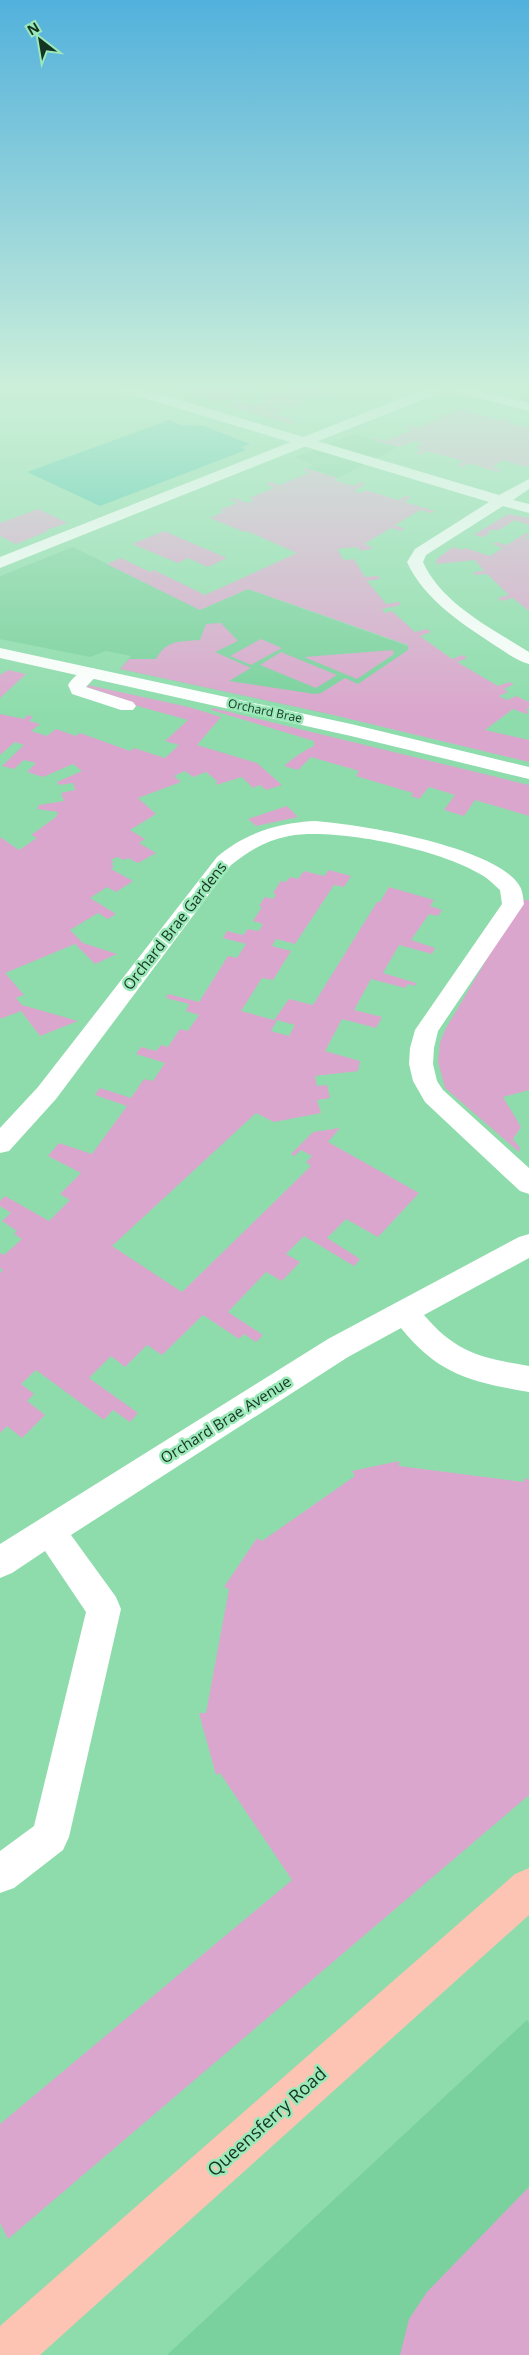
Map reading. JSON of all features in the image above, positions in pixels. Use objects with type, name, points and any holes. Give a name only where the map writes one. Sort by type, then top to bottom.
[{"type":"main road","points":[[0,563],[168,496]]},
{"type":"main road","name":"Orchard Brae","points":[[0,653],[351,730],[529,773]]},
{"type":"main road","name":"Queensferry Road","points":[[4,2355],[529,1888]]},
{"type":"street","points":[[488,496],[529,509]]},
{"type":"street","points":[[509,496],[420,552],[416,559],[416,565],[443,599],[498,640],[529,659]]},
{"type":"street","points":[[90,673],[77,685],[78,690],[127,706]]},
{"type":"street","name":"Orchard Brae Gardens","points":[[0,1144],[47,1094],[224,861],[241,847],[264,836],[297,828],[328,826],[362,831],[458,856],[492,871],[512,888],[515,896],[513,904],[427,1030],[422,1042],[420,1063],[425,1082],[434,1096],[529,1184]]},
{"type":"street","name":"Orchard Brae Avenue","points":[[0,1562],[332,1352],[529,1245]]},
{"type":"street","points":[[404,1312],[434,1346],[455,1360],[476,1369],[529,1379]]},
{"type":"street","points":[[0,1874],[50,1837],[104,1609],[50,1531]]},
{"type":"shaded area","points":[[254,496],[385,496],[398,500],[406,496],[411,497],[404,502],[435,511],[431,513],[420,510],[395,525],[405,529],[401,531],[391,528],[364,544],[374,548],[361,551],[357,547],[337,549],[344,560],[354,559],[365,577],[378,576],[380,579],[367,581],[386,604],[399,602],[401,605],[382,609],[385,613],[392,611],[415,632],[427,629],[431,632],[420,636],[452,659],[463,655],[467,658],[457,662],[498,686],[509,682],[514,684],[504,689],[508,692],[499,696],[507,700],[516,696],[529,702],[529,707],[526,710],[529,712],[526,714],[513,709],[485,730],[529,740],[529,762],[329,714],[120,669],[129,659],[156,659],[169,645],[200,640],[206,624],[221,623],[238,641],[215,652],[251,668],[229,681],[315,694],[321,693],[345,678],[358,684],[408,650],[408,645],[248,589],[200,610],[107,564],[121,558],[150,572],[154,570],[205,595],[297,553],[247,531],[244,532],[210,518],[223,512],[220,510],[237,503],[230,499],[234,498],[248,503],[254,500],[249,498]]},
{"type":"shaded area","points":[[38,509],[68,523],[46,530],[48,531],[16,544],[0,536],[0,523]]},
{"type":"shaded area","points":[[508,514],[529,518],[529,525],[515,520],[499,530],[489,530],[489,533],[483,537],[474,535]]},
{"type":"shaded area","points":[[164,531],[227,558],[208,567],[188,558],[178,563],[132,544]]},
{"type":"shaded area","points":[[526,533],[529,534],[526,538],[529,540],[529,611],[513,598],[501,601],[498,598],[509,595],[487,574],[475,575],[473,572],[484,571],[475,560],[437,564],[436,562],[438,558],[453,547],[462,550],[465,548],[490,556],[503,548],[493,544],[496,542],[507,545]]},
{"type":"shaded area","points":[[73,547],[200,610],[248,589],[422,651],[329,714],[120,669],[131,656],[106,651],[90,657],[0,639],[0,576]]},
{"type":"shaded area","points":[[261,639],[282,648],[251,665],[230,656]]},
{"type":"shaded area","points":[[393,650],[394,654],[357,679],[304,657]]},
{"type":"shaded area","points":[[281,652],[337,675],[316,688],[260,665]]},
{"type":"shaded area","points":[[8,670],[26,674],[0,698],[0,675]]},
{"type":"shaded area","points":[[88,685],[189,707],[221,717],[197,745],[257,763],[282,785],[266,790],[260,785],[253,788],[242,777],[216,785],[217,781],[206,772],[193,777],[185,771],[174,776],[181,782],[138,798],[156,814],[130,830],[145,839],[139,843],[156,853],[138,863],[128,858],[124,860],[117,857],[111,860],[114,862],[111,864],[114,866],[111,869],[133,881],[116,892],[107,887],[90,898],[116,914],[108,919],[98,913],[70,930],[83,943],[117,954],[95,964],[75,944],[5,973],[24,995],[16,998],[22,1005],[78,1021],[40,1036],[21,1011],[0,1019],[0,837],[19,850],[37,838],[31,835],[56,817],[58,812],[37,809],[39,805],[64,801],[61,793],[75,790],[73,783],[59,785],[57,782],[82,771],[73,764],[43,777],[27,772],[36,763],[24,760],[14,769],[2,766],[24,745],[15,742],[0,755],[0,714],[24,719],[28,715],[33,717],[29,721],[40,724],[31,731],[47,736],[56,729],[76,736],[80,733],[130,751],[134,748],[165,758],[179,745],[165,741],[188,720],[134,705],[132,702],[87,687]]},
{"type":"shaded area","points":[[213,708],[529,785],[529,816],[475,800],[464,816],[444,810],[455,795],[429,787],[419,799],[411,796],[413,793],[356,776],[359,771],[311,757],[298,770],[284,766],[314,746],[314,741],[211,710]]},
{"type":"shaded area","points":[[287,806],[298,817],[256,826],[248,819]]},
{"type":"shaded area","points":[[329,870],[351,876],[344,887],[334,885],[295,944],[276,939],[272,946],[291,951],[273,980],[262,978],[241,1011],[274,1020],[289,999],[313,1005],[377,902],[380,902],[389,887],[434,900],[430,906],[442,910],[438,916],[429,914],[411,940],[435,948],[432,954],[399,945],[383,973],[416,983],[415,986],[408,984],[405,988],[371,979],[354,1010],[382,1017],[376,1028],[342,1019],[325,1051],[360,1061],[358,1071],[315,1076],[317,1086],[327,1085],[330,1098],[317,1100],[321,1113],[274,1122],[256,1113],[112,1246],[182,1292],[311,1166],[306,1162],[312,1156],[301,1150],[294,1156],[291,1154],[313,1132],[340,1128],[328,1142],[419,1193],[378,1237],[346,1219],[327,1238],[360,1259],[354,1266],[304,1236],[286,1254],[300,1262],[282,1281],[266,1272],[228,1312],[263,1335],[256,1342],[244,1334],[239,1339],[203,1315],[162,1355],[147,1345],[125,1367],[111,1356],[89,1378],[138,1413],[130,1422],[113,1410],[104,1420],[36,1370],[21,1384],[34,1394],[27,1401],[45,1415],[22,1438],[7,1426],[0,1433],[0,1273],[3,1270],[0,1268],[0,1253],[4,1255],[22,1239],[14,1234],[17,1231],[2,1221],[11,1213],[0,1206],[0,1201],[5,1196],[49,1221],[70,1200],[60,1194],[81,1173],[48,1156],[59,1143],[92,1154],[127,1106],[95,1095],[100,1088],[131,1098],[144,1079],[153,1081],[165,1063],[136,1054],[141,1047],[156,1051],[161,1045],[168,1047],[180,1029],[188,1031],[199,1015],[186,1011],[189,1004],[166,998],[168,994],[199,1002],[228,956],[237,958],[246,944],[223,938],[227,931],[243,935],[248,929],[259,931],[263,924],[253,921],[262,907],[259,906],[265,897],[273,899],[276,895],[273,893],[281,881],[286,882],[290,877],[298,879],[304,871],[324,876]],"holes":[[[277,1020],[295,1025],[289,1036],[271,1031]]]},
{"type":"shaded area","points":[[522,900],[529,900],[529,1090],[503,1097],[521,1127],[513,1139],[520,1148],[519,1152],[445,1088],[438,1062],[440,1042],[446,1028]]},
{"type":"shaded area","points":[[399,1461],[399,1466],[524,1482],[524,1478],[529,1480],[529,1795],[8,2239],[0,2223],[0,2124],[292,1880],[220,1773],[216,1775],[199,1713],[206,1713],[229,1589],[224,1587],[257,1538],[262,1541],[355,1476],[352,1471]]},
{"type":"shaded area","points":[[527,2020],[529,2023],[529,2355],[167,2355]]},
{"type":"shaded area","points":[[529,2187],[529,2355],[400,2355],[409,2319],[427,2292]]},
{"type":"building","points":[[78,496],[126,496],[100,506]]}]
